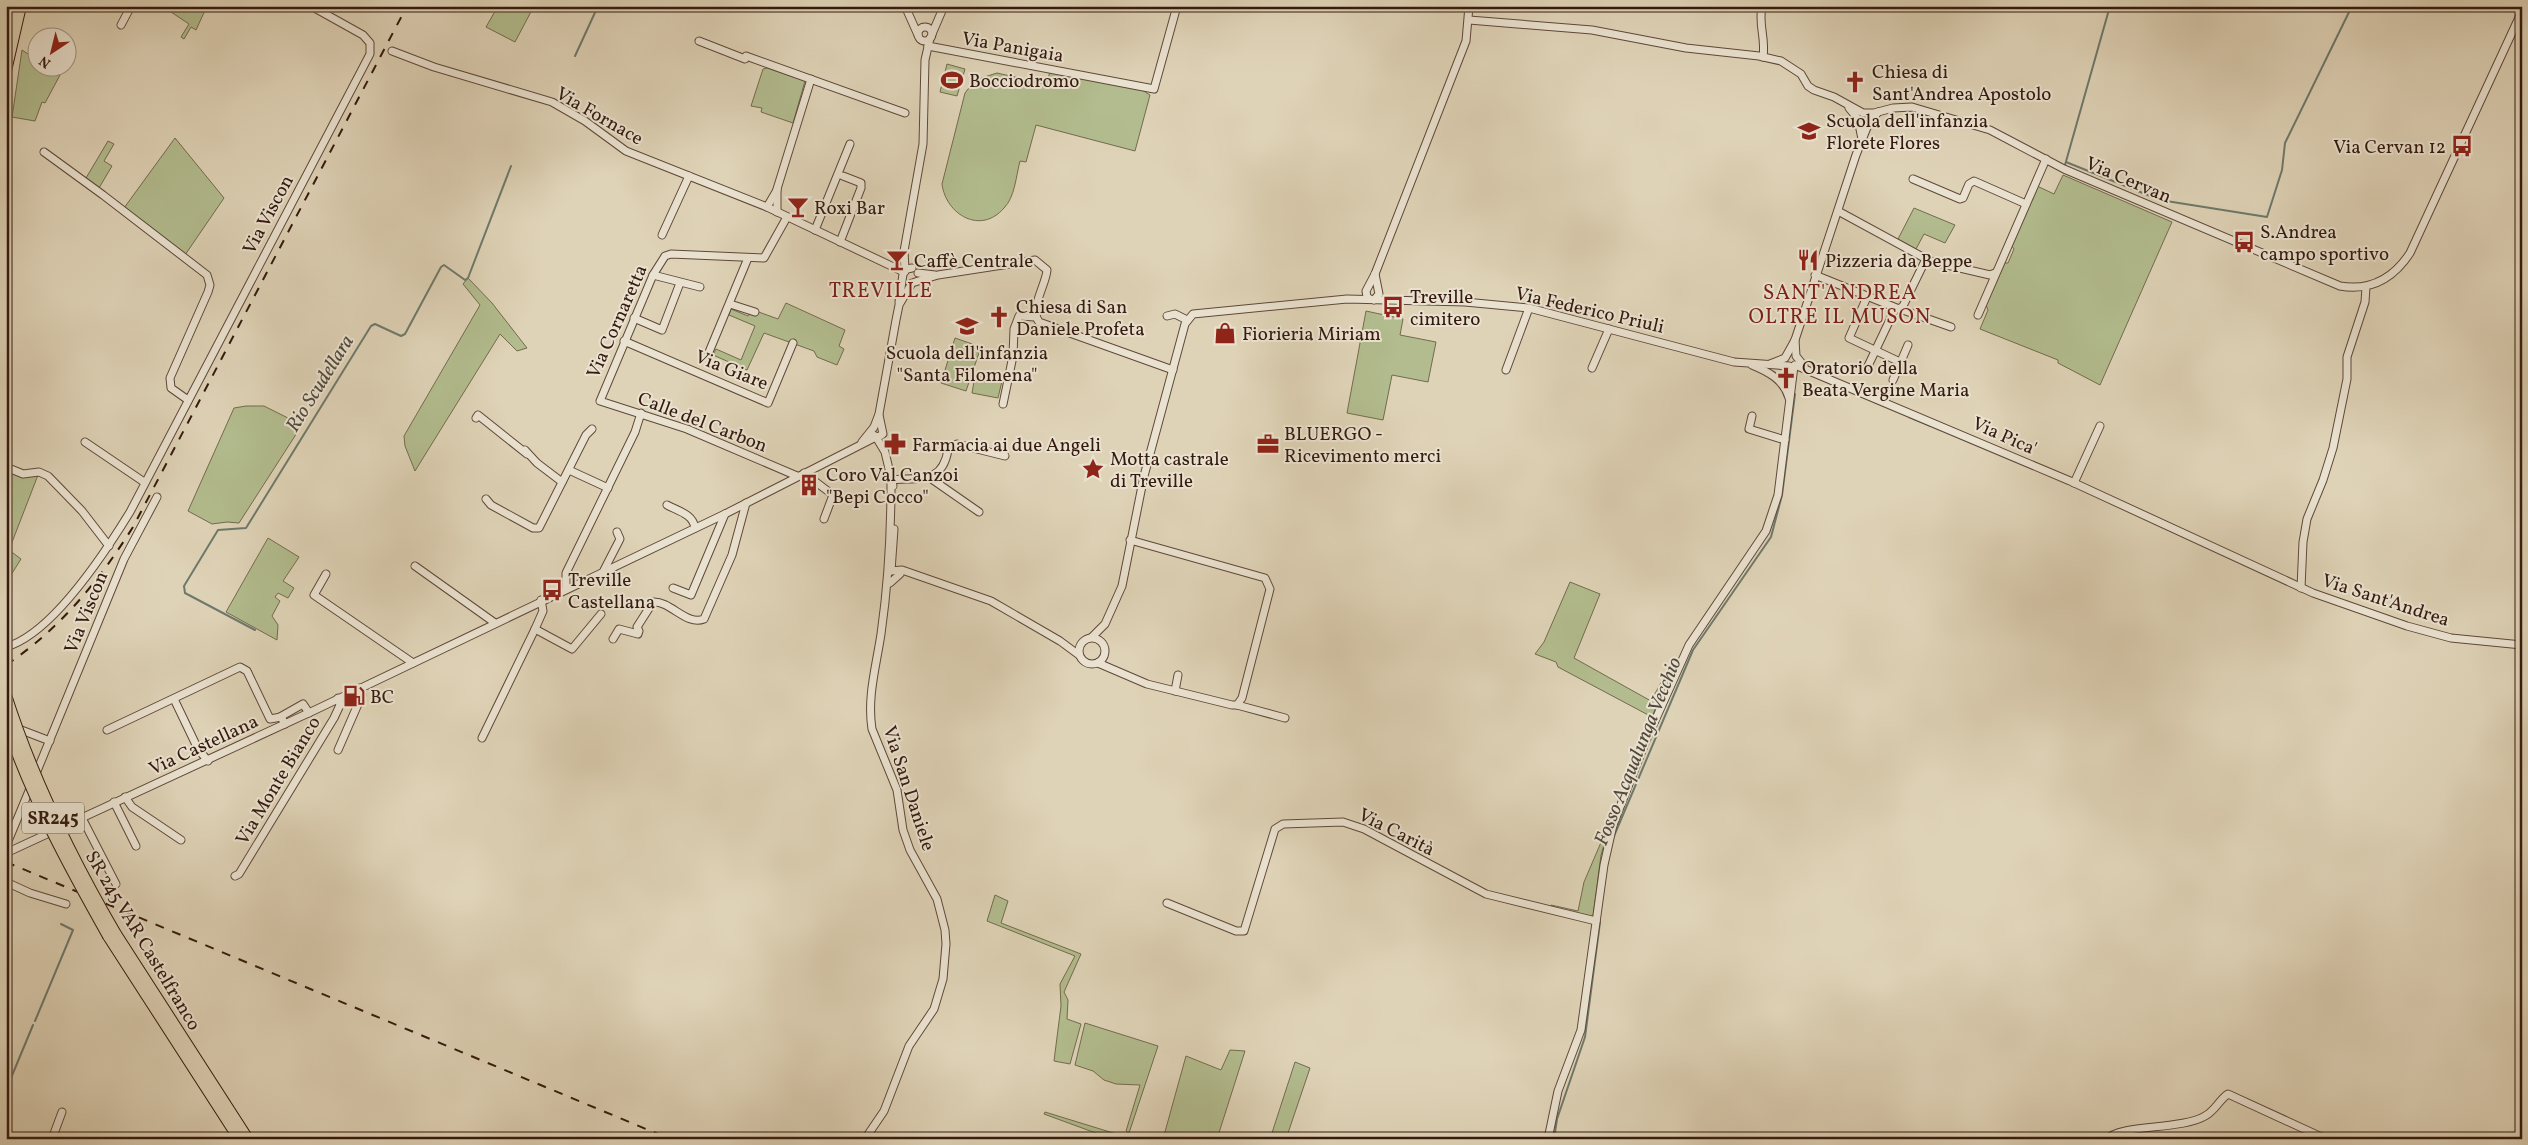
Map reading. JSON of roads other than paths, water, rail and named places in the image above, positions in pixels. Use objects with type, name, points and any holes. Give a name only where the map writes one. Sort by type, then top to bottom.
[{"type":"highway","points":[[6,34],[13,6]]},
{"type":"highway","points":[[6,71],[21,6]]},
{"type":"highway","name":"SR 245 VAR Castelfranco","points":[[6,695],[44,797],[112,935],[248,1139]]},
{"type":"highway","name":"SR 245 VAR Castelfranco","points":[[6,724],[38,805],[112,935],[239,1139]]},
{"type":"street","points":[[121,24],[131,6]]},
{"type":"street","name":"Via Viscon","points":[[6,647],[18,642],[39,627],[91,572],[109,546],[370,54],[370,43],[363,35],[311,6]]},
{"type":"street","points":[[877,432],[900,305],[908,272],[908,240],[923,144],[925,60],[919,36],[906,6]]},
{"type":"street","name":"Via Panigaia","points":[[925,60],[936,21],[944,6]]},
{"type":"street","name":"Via Panigaia","points":[[928,46],[1154,89],[1177,6]]},
{"type":"street","points":[[1375,274],[1378,296],[1372,300],[1366,295],[1367,290],[1375,274],[1466,41],[1469,6]]},
{"type":"street","points":[[1762,6],[1759,20],[1765,45],[1763,57]]},
{"type":"street","name":"Via Cervan","points":[[1864,119],[1878,112],[1903,107],[1932,111],[1990,130],[2073,172],[2340,286],[2366,287],[2389,278],[2410,253],[2522,11]]},
{"type":"street","points":[[911,19],[930,30],[931,36],[925,41],[919,36]]},
{"type":"street","points":[[1469,20],[1592,30],[1686,48],[1763,57],[1792,66],[1801,74],[1808,86],[1847,105],[1864,119],[1862,138],[1795,340],[1786,357],[1785,363],[1794,363]]},
{"type":"street","points":[[919,36],[924,28],[936,21]]},
{"type":"street","points":[[699,41],[745,59],[746,56],[905,113]]},
{"type":"street","name":"Via Fornace","points":[[392,51],[434,67],[552,102],[585,121],[626,151],[766,207],[908,272]]},
{"type":"street","points":[[766,207],[777,189],[811,79]]},
{"type":"street","points":[[815,230],[850,144]]},
{"type":"street","points":[[44,152],[103,194],[207,275],[209,280],[208,292],[170,378],[171,388],[188,400]]},
{"type":"street","points":[[1978,315],[2046,159]]},
{"type":"street","points":[[662,235],[688,176]]},
{"type":"street","points":[[840,242],[862,188],[861,183],[843,176]]},
{"type":"street","points":[[1913,180],[1960,199],[1963,198],[1969,184],[1974,181],[2026,204]]},
{"type":"street","points":[[777,189],[777,212]]},
{"type":"street","points":[[1838,211],[1930,261],[1990,275],[1995,274]]},
{"type":"street","name":"Via Cornaretta","points":[[600,398],[653,275],[667,254],[764,258],[787,217]]},
{"type":"street","points":[[709,352],[748,258]]},
{"type":"street","points":[[908,272],[905,281],[914,283],[938,276],[1035,260],[1047,270],[1046,280],[1036,307],[1035,317]]},
{"type":"street","points":[[1868,366],[1924,263],[1930,261]]},
{"type":"street","points":[[908,272],[938,276]]},
{"type":"street","points":[[908,272],[914,283]]},
{"type":"street","points":[[653,275],[700,287]]},
{"type":"street","points":[[1816,275],[1867,297],[1951,327]]},
{"type":"street","points":[[634,318],[662,330],[680,283]]},
{"type":"street","points":[[900,305],[914,283]]},
{"type":"street","points":[[1167,316],[1175,314],[1188,318],[1218,310],[1347,299],[1373,287],[1400,300]]},
{"type":"street","points":[[2301,588],[2302,542],[2307,519],[2323,480],[2333,448],[2347,379],[2347,357],[2365,302],[2366,287]]},
{"type":"street","points":[[1867,297],[1848,336],[1900,362]]},
{"type":"street","name":"Via Federico Priuli","points":[[1347,299],[1455,301],[1529,308],[1746,363],[1794,363]]},
{"type":"street","points":[[730,304],[755,312]]},
{"type":"street","points":[[1506,370],[1529,308]]},
{"type":"street","points":[[1003,404],[1013,356],[1014,328],[1019,316],[1035,317],[1043,324],[1173,370]]},
{"type":"street","points":[[1060,641],[1070,644],[1092,638],[1105,624],[1122,586],[1144,476],[1188,318]]},
{"type":"street","points":[[1592,368],[1609,329]]},
{"type":"street","points":[[1548,1139],[1558,1091],[1581,1030],[1610,837],[1627,789],[1689,645],[1766,531],[1778,495],[1790,401],[1795,340]]},
{"type":"street","name":"Via Giare","points":[[624,341],[768,403],[793,344]]},
{"type":"street","points":[[1893,380],[1908,345]]},
{"type":"street","points":[[1786,357],[1794,363]]},
{"type":"street","name":"Via Federico Priuli","points":[[1770,364],[1786,357]]},
{"type":"street","points":[[1746,363],[1776,378],[1785,387],[1790,401]]},
{"type":"street","name":"Via Pica'","points":[[1794,363],[2074,483],[2301,588]]},
{"type":"street","name":"Calle del Carbon","points":[[600,398],[600,401],[687,429],[801,474]]},
{"type":"street","points":[[566,589],[565,576],[635,432],[641,414]]},
{"type":"street","points":[[476,418],[478,415],[562,482]]},
{"type":"street","points":[[1752,416],[1749,429],[1784,440]]},
{"type":"street","points":[[2074,483],[2100,426]]},
{"type":"street","points":[[486,499],[491,504],[536,529],[539,528],[586,435],[592,429]]},
{"type":"street","name":"Via Castellana","points":[[6,853],[114,802],[208,761],[541,600],[725,514],[862,442],[877,432]]},
{"type":"street","name":"Via San Daniele","points":[[865,1139],[884,1111],[908,1046],[934,1009],[943,979],[945,953],[945,930],[937,899],[910,850],[903,830],[897,790],[872,730],[869,704],[893,557],[895,498],[877,432]]},
{"type":"street","points":[[85,442],[144,482]]},
{"type":"street","points":[[891,482],[931,477],[945,465],[948,450],[957,444],[1005,456]]},
{"type":"street","name":"Via Viscon","points":[[6,467],[23,474],[39,472],[48,476],[82,511],[109,546]]},
{"type":"street","points":[[569,470],[608,488]]},
{"type":"street","points":[[801,474],[833,495],[824,519]]},
{"type":"street","points":[[931,477],[979,512]]},
{"type":"street","name":"Via San Daniele","points":[[888,586],[891,482]]},
{"type":"street","name":"Via Viscon","points":[[6,846],[130,546],[157,497]]},
{"type":"street","points":[[613,639],[619,629],[638,634],[637,627],[653,602],[667,606],[690,619],[704,619],[732,555],[746,503]]},
{"type":"street","points":[[667,506],[694,520],[695,528]]},
{"type":"street","points":[[673,588],[691,595],[725,514]]},
{"type":"street","points":[[604,570],[620,539],[617,532]]},
{"type":"street","points":[[1130,540],[1261,575],[1268,582],[1270,589],[1242,698],[1237,705]]},
{"type":"street","points":[[888,549],[890,550],[891,571],[901,572],[991,601],[1060,641],[1088,664],[1098,663],[1147,684],[1285,718]]},
{"type":"street","points":[[893,557],[901,572]]},
{"type":"street","points":[[415,566],[495,622]]},
{"type":"street","points":[[570,568],[572,578],[578,583]]},
{"type":"street","points":[[888,586],[901,572]]},
{"type":"street","points":[[326,574],[314,596],[413,662]]},
{"type":"street","name":"Via Sant'Andrea","points":[[2301,588],[2407,626],[2442,635],[2522,646]]},
{"type":"street","points":[[482,738],[543,611],[541,600]]},
{"type":"street","points":[[535,629],[572,650],[601,614]]},
{"type":"street","points":[[1105,624],[1105,654],[1117,670]]},
{"type":"street","points":[[1092,638],[1100,640],[1104,645]]},
{"type":"street","points":[[1079,655],[1082,642]]},
{"type":"street","points":[[1098,663],[1105,654]]},
{"type":"street","points":[[107,730],[238,668],[247,671],[270,719],[273,720],[280,717],[303,704],[308,713]]},
{"type":"street","points":[[1175,691],[1178,675]]},
{"type":"street","points":[[338,750],[362,695],[359,688]]},
{"type":"street","name":"Via Monte Bianco","points":[[235,876],[239,874],[334,718],[340,706],[338,698]]},
{"type":"street","points":[[174,699],[198,749],[208,761]]},
{"type":"street","points":[[280,717],[285,724]]},
{"type":"street","points":[[6,724],[50,741]]},
{"type":"street","points":[[125,797],[132,807],[181,840]]},
{"type":"street","points":[[114,802],[136,846]]},
{"type":"street","points":[[82,818],[116,884]]},
{"type":"street","name":"Via Carità","points":[[1167,904],[1236,930],[1244,931],[1275,829],[1283,824],[1342,822],[1364,828],[1486,894],[1596,921]]},
{"type":"street","points":[[6,893],[8,883],[30,894],[66,904]]},
{"type":"street","points":[[2107,1139],[2124,1131],[2184,1124],[2206,1116],[2228,1094],[2326,1139]]},
{"type":"street","points":[[52,1139],[62,1112]]},
{"type":"waterway","name":"Rio Scudellara","points":[[575,56],[598,6]]},
{"type":"waterway","points":[[2065,165],[2110,6]]},
{"type":"waterway","name":"Fosso Acqualunga Vecchio","points":[[2066,162],[2160,200],[2267,217],[2282,170],[2285,143],[2352,6]]},
{"type":"waterway","name":"Rio Scudellara","points":[[255,630],[185,593],[184,586],[218,530],[246,528],[371,326],[375,324],[401,336],[405,334],[441,267],[444,265],[465,280],[468,278],[511,166]]},
{"type":"waterway","name":"Fosso Acqualunga Vecchio","points":[[1614,836],[1693,650],[1771,537],[1782,495],[1795,394]]},
{"type":"waterway","name":"Fosso Acqualunga Vecchio","points":[[1909,417],[1931,426]]},
{"type":"waterway","name":"Fosso Acqualunga Vecchio","points":[[1554,1139],[1557,1119],[1585,1037],[1600,922]]},
{"type":"waterway","name":"Rio Scudellara","points":[[35,1021],[73,930],[61,924]]},
{"type":"waterway","name":"Rio Scudellara","points":[[6,1090],[33,1025]]},
{"type":"railway","points":[[6,665],[44,636],[77,603],[133,527],[407,6]]},
{"type":"railway","points":[[6,862],[670,1139]]},
{"type":"place","name":"Bocciodromo","points":[[952,80]]},
{"type":"place","name":"Chiesa di Sant'Andrea Apostolo","points":[[1855,82]]},
{"type":"place","name":"Scuola dell'infanzia Florete Flores","points":[[1809,131]]},
{"type":"place","name":"Via Cervan 12","points":[[2462,146]]},
{"type":"place","name":"Roxi Bar","points":[[798,207]]},
{"type":"place","name":"S.Andrea campo sportivo","points":[[2244,242]]},
{"type":"place","name":"Caffè Centrale","points":[[897,260]]},
{"type":"place","name":"Pizzeria da Beppe","points":[[1808,260]]},
{"type":"place","name":"Treville cimitero","points":[[1393,307]]},
{"type":"place","name":"Chiesa di San Daniele Profeta","points":[[999,317]]},
{"type":"place","name":"Scuola dell'infanzia \"Santa Filomena\"","points":[[967,326]]},
{"type":"place","name":"Fiorieria Miriam","points":[[1225,333]]},
{"type":"place","name":"Oratorio della Beata Vergine Maria","points":[[1786,378]]},
{"type":"place","name":"Farmacia ai due Angeli","points":[[895,444]]},
{"type":"place","name":"BLUERGO - Ricevimento merci","points":[[1268,444]]},
{"type":"place","name":"Motta castrale di Treville","points":[[1093,469]]},
{"type":"place","name":"Coro Val Canzoi \"Bepi Cocco\"","points":[[809,485]]},
{"type":"place","name":"Treville Castellana","points":[[552,590]]},
{"type":"place","name":"BC","points":[[354,696]]},
{"type":"district","name":"TREVILLE","points":[[881,290]]},
{"type":"district","name":"SANT'ANDREA OLTRE IL MUSON","points":[[1840,304]]}]
